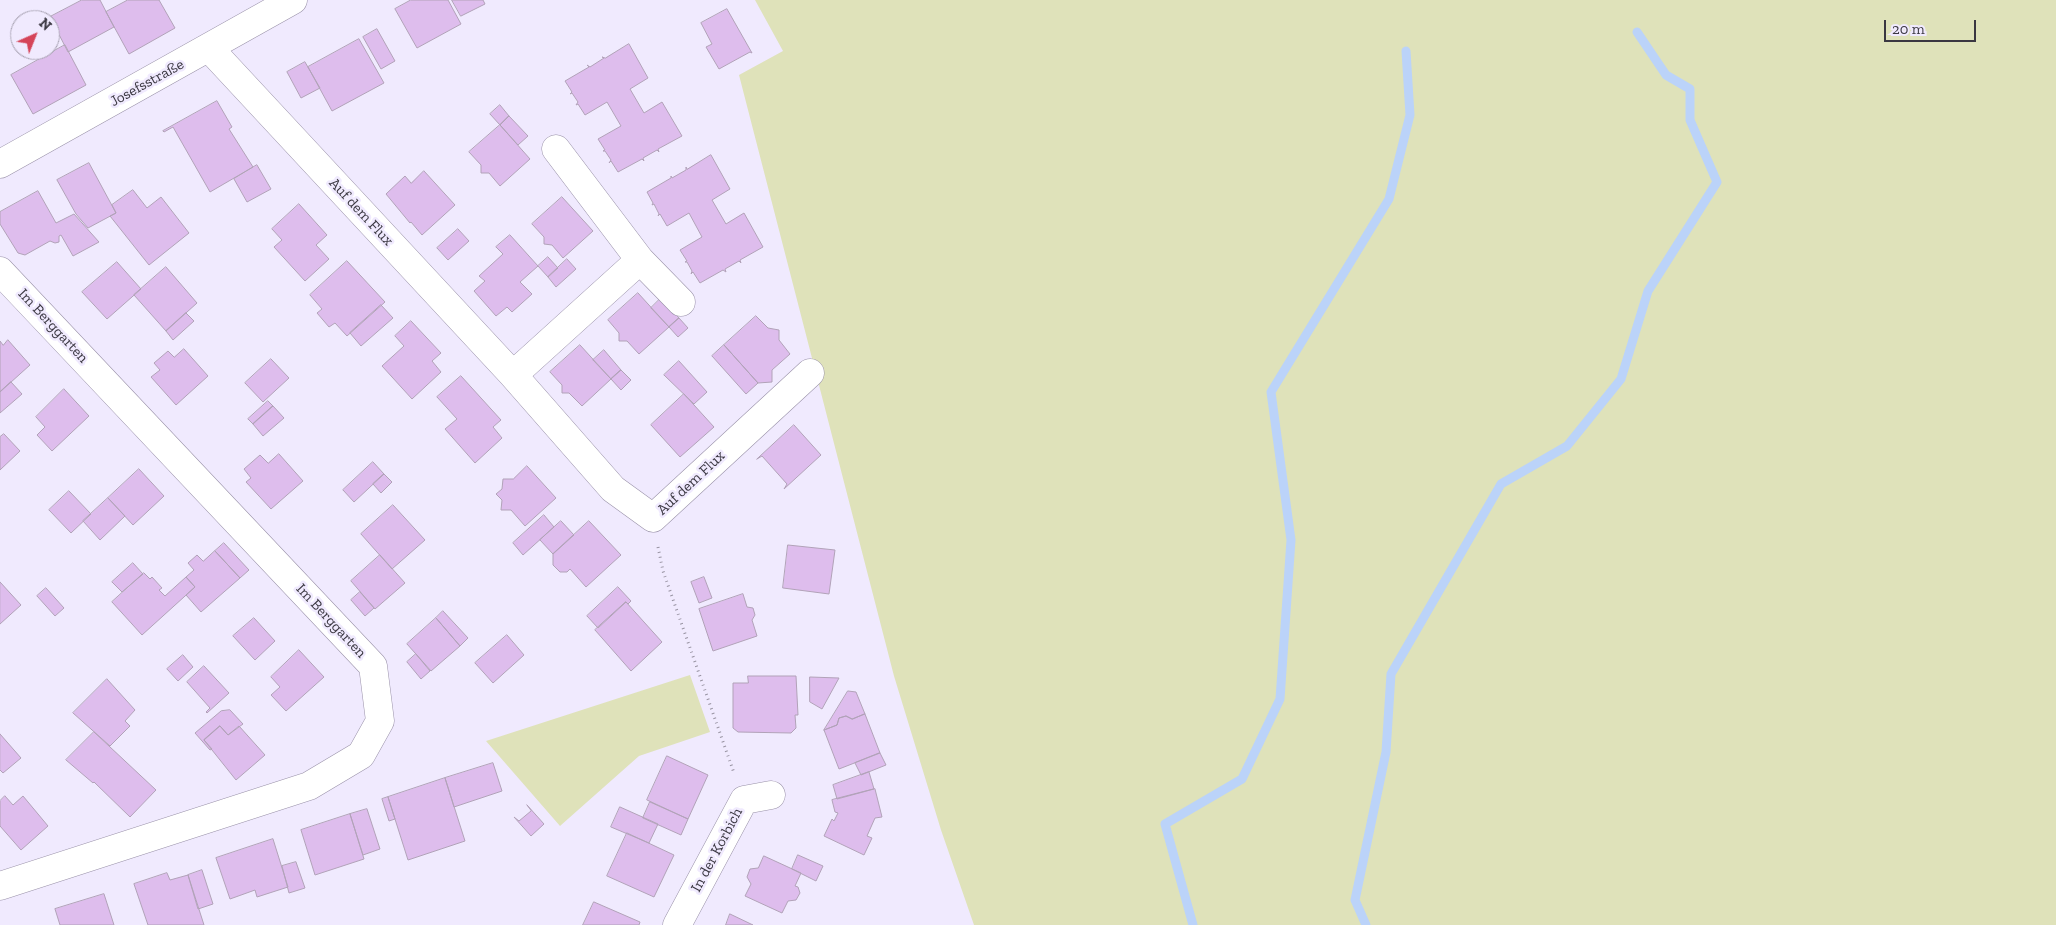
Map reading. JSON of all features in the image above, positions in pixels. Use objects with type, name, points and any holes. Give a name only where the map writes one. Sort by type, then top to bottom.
[{"type":"street","name":"Josefsstraße","points":[[0,164],[293,0]]},
{"type":"street","name":"Auf dem Flux","points":[[209,48],[514,376],[613,489],[653,518],[810,374]]},
{"type":"street","points":[[556,149],[640,260],[681,302]]},
{"type":"street","points":[[514,376],[640,260]]},
{"type":"street","name":"Im Berggarten","points":[[0,271],[373,666],[380,721],[361,755],[309,786],[0,886]]},
{"type":"street","name":"In der Korbich","points":[[677,925],[744,800],[771,795]]},
{"type":"path","points":[[653,518],[663,571],[744,800]]},
{"type":"green space","points":[[755,0],[2056,0],[2056,925],[974,925],[941,830],[894,676],[739,75],[783,51]]},
{"type":"green space","points":[[690,675],[710,732],[639,756],[560,826],[486,741]]},
{"type":"building","points":[[82,0],[100,0],[114,27],[68,52],[60,36],[60,12]]},
{"type":"building","points":[[128,0],[159,0],[175,28],[129,54],[106,12]]},
{"type":"building","points":[[411,0],[448,0],[461,24],[417,48],[395,9]]},
{"type":"building","points":[[452,0],[483,0],[485,4],[461,16]]},
{"type":"building","points":[[727,9],[752,53],[750,52],[719,69],[706,47],[712,44],[701,23]]},
{"type":"building","points":[[377,29],[395,61],[381,69],[363,37]]},
{"type":"building","points":[[359,39],[384,83],[332,111],[308,67]]},
{"type":"building","points":[[629,44],[648,78],[630,89],[644,113],[662,102],[682,136],[658,149],[659,152],[657,150],[643,158],[644,161],[642,159],[618,172],[611,161],[609,163],[611,160],[603,151],[605,150],[598,139],[621,126],[607,102],[585,115],[578,104],[576,105],[578,102],[572,93],[570,94],[572,92],[565,81],[589,67],[587,65],[590,67],[604,58],[602,57],[605,58]]},
{"type":"building","points":[[65,45],[86,85],[33,114],[11,75],[38,60],[60,60],[60,48]]},
{"type":"building","points":[[305,62],[320,88],[301,98],[287,72]]},
{"type":"building","points":[[217,101],[232,127],[229,129],[253,167],[210,192],[173,127],[163,131]]},
{"type":"building","points":[[500,105],[509,116],[500,125],[490,114]]},
{"type":"building","points":[[509,116],[528,136],[518,145],[500,125]]},
{"type":"building","points":[[500,125],[530,159],[500,186],[489,173],[481,173],[481,165],[469,152]]},
{"type":"building","points":[[711,155],[730,189],[712,200],[726,224],[744,213],[763,247],[740,260],[741,263],[739,261],[725,269],[726,272],[723,270],[700,283],[693,272],[691,274],[692,271],[687,262],[685,262],[687,261],[680,250],[702,237],[689,213],[667,226],[660,214],[658,216],[659,214],[654,204],[652,205],[653,203],[647,192],[671,178],[671,176],[672,178],[686,170],[686,167],[687,169]]},
{"type":"building","points":[[89,163],[116,213],[88,228],[76,214],[57,180]]},
{"type":"building","points":[[257,165],[271,189],[247,202],[234,179]]},
{"type":"building","points":[[424,171],[455,205],[422,235],[386,194],[405,176],[411,183]]},
{"type":"building","points":[[133,190],[147,208],[161,197],[189,233],[149,265],[110,216],[116,213],[112,205]]},
{"type":"building","points":[[38,191],[56,223],[74,214],[99,242],[73,256],[61,235],[59,236],[59,242],[50,241],[25,255],[18,253],[0,224],[0,212]]},
{"type":"building","points":[[562,197],[593,231],[563,258],[552,245],[544,244],[544,237],[532,224]]},
{"type":"building","points":[[299,204],[327,235],[316,245],[329,259],[305,281],[274,247],[282,240],[272,229]]},
{"type":"building","points":[[458,229],[469,241],[448,260],[437,248]]},
{"type":"building","points":[[510,235],[538,266],[520,282],[532,294],[512,312],[507,307],[496,316],[474,291],[485,281],[479,276],[503,254],[496,247]]},
{"type":"building","points":[[548,257],[558,268],[548,277],[538,266]]},
{"type":"building","points":[[567,259],[576,269],[556,287],[548,277]]},
{"type":"building","points":[[347,261],[385,302],[347,336],[335,323],[329,327],[317,313],[322,309],[310,295]]},
{"type":"building","points":[[117,262],[141,289],[107,319],[82,292]]},
{"type":"building","points":[[166,267],[197,303],[166,331],[134,295]]},
{"type":"building","points":[[638,293],[669,327],[639,354],[627,341],[619,341],[619,333],[608,320]]},
{"type":"building","points":[[661,298],[679,318],[669,327],[651,308]]},
{"type":"building","points":[[381,305],[393,318],[361,346],[350,333]]},
{"type":"building","points":[[186,313],[194,321],[173,340],[166,331]]},
{"type":"building","points":[[756,316],[768,328],[779,330],[779,340],[790,354],[772,370],[772,382],[758,383],[724,345]]},
{"type":"building","points":[[679,318],[688,328],[678,337],[669,327]]},
{"type":"building","points":[[411,321],[441,353],[432,361],[441,372],[412,399],[382,366],[404,346],[395,336]]},
{"type":"building","points":[[8,340],[30,365],[0,392],[0,341],[3,345]]},
{"type":"building","points":[[580,345],[611,379],[582,406],[569,393],[562,393],[562,385],[550,372]]},
{"type":"building","points":[[724,345],[758,383],[746,394],[712,356]]},
{"type":"building","points":[[184,349],[208,376],[176,405],[151,377],[160,370],[154,363],[168,351],[174,357]]},
{"type":"building","points":[[604,350],[621,370],[611,379],[593,360]]},
{"type":"building","points":[[271,359],[289,378],[263,402],[245,383]]},
{"type":"building","points":[[679,361],[707,392],[694,404],[664,375]]},
{"type":"building","points":[[621,370],[631,380],[621,390],[611,379]]},
{"type":"building","points":[[461,376],[501,420],[493,427],[502,438],[475,463],[445,429],[457,419],[437,397]]},
{"type":"building","points":[[11,382],[22,394],[0,413],[0,392]]},
{"type":"building","points":[[64,389],[89,416],[52,451],[37,435],[45,427],[36,417]]},
{"type":"building","points":[[684,394],[714,427],[680,457],[651,425]]},
{"type":"building","points":[[268,401],[273,406],[253,424],[248,419]]},
{"type":"building","points":[[273,406],[284,418],[263,436],[253,424]]},
{"type":"building","points":[[794,425],[821,455],[784,489],[787,484],[762,456],[757,459]]},
{"type":"building","points":[[4,434],[20,451],[0,470],[0,437]]},
{"type":"building","points":[[279,454],[303,481],[271,509],[246,482],[251,478],[244,469],[260,455],[268,463]]},
{"type":"building","points":[[373,462],[384,474],[354,502],[343,490]]},
{"type":"building","points":[[527,466],[556,498],[525,526],[511,510],[501,510],[502,500],[496,494],[502,489],[503,479],[513,479]]},
{"type":"building","points":[[139,469],[164,496],[133,525],[108,498]]},
{"type":"building","points":[[384,474],[392,482],[381,493],[373,484]]},
{"type":"building","points":[[69,491],[91,514],[71,533],[49,510]]},
{"type":"building","points":[[108,498],[125,516],[100,540],[83,521]]},
{"type":"building","points":[[393,505],[425,540],[392,569],[361,534]]},
{"type":"building","points":[[544,515],[554,527],[523,555],[513,543]]},
{"type":"building","points":[[561,521],[574,535],[553,554],[540,540]]},
{"type":"building","points":[[589,521],[621,555],[586,587],[570,569],[567,572],[560,572],[553,565],[553,554]]},
{"type":"building","points":[[224,543],[249,570],[240,578],[215,551]]},
{"type":"building","points":[[788,545],[835,550],[829,594],[783,588]]},
{"type":"building","points":[[215,551],[240,578],[201,612],[186,595],[195,587],[186,577],[194,570],[188,563],[197,555],[203,561]]},
{"type":"building","points":[[380,555],[405,583],[375,609],[351,581]]},
{"type":"building","points":[[133,563],[143,574],[122,592],[112,582]]},
{"type":"building","points":[[144,573],[150,579],[152,577],[162,588],[159,590],[165,596],[186,577],[195,587],[142,635],[112,602]]},
{"type":"building","points":[[704,577],[712,598],[699,603],[691,582]]},
{"type":"building","points":[[0,582],[21,605],[0,624]]},
{"type":"building","points":[[618,587],[631,601],[628,604],[626,602],[598,628],[587,616]]},
{"type":"building","points":[[46,588],[64,608],[55,616],[37,596]]},
{"type":"building","points":[[360,592],[374,608],[365,616],[351,600]]},
{"type":"building","points":[[743,594],[747,607],[753,608],[755,615],[752,620],[757,636],[713,651],[699,609]]},
{"type":"building","points":[[626,602],[662,642],[631,671],[595,630]]},
{"type":"building","points":[[443,611],[468,638],[460,646],[436,618]]},
{"type":"building","points":[[254,618],[275,641],[255,660],[233,636]]},
{"type":"building","points":[[436,618],[460,646],[431,671],[407,644]]},
{"type":"building","points":[[507,635],[524,655],[493,683],[475,663]]},
{"type":"building","points":[[299,650],[324,677],[286,711],[271,695],[280,687],[271,677]]},
{"type":"building","points":[[416,654],[430,671],[421,679],[407,662]]},
{"type":"building","points":[[183,655],[193,667],[178,681],[167,669]]},
{"type":"building","points":[[204,666],[229,693],[207,713],[210,708],[187,682]]},
{"type":"building","points":[[748,676],[796,676],[798,715],[795,715],[796,728],[791,733],[738,732],[733,728],[733,683],[748,683]]},
{"type":"building","points":[[810,677],[839,678],[822,709],[810,702]]},
{"type":"building","points":[[107,679],[135,710],[125,721],[130,726],[110,746],[73,713]]},
{"type":"building","points":[[848,691],[856,692],[865,714],[852,719],[846,716],[839,718],[837,725],[824,730]]},
{"type":"building","points":[[230,710],[243,724],[228,735],[220,726],[204,740],[212,749],[210,750],[195,733],[221,711]]},
{"type":"building","points":[[865,714],[880,753],[839,769],[824,730],[837,725],[839,718],[846,716],[852,719]]},
{"type":"building","points":[[220,726],[228,735],[239,726],[265,755],[236,780],[204,740]]},
{"type":"building","points":[[94,732],[156,790],[130,817],[94,782],[66,760]]},
{"type":"building","points":[[0,734],[21,758],[3,773],[0,770]]},
{"type":"building","points":[[880,753],[886,765],[861,775],[855,763]]},
{"type":"building","points":[[667,756],[708,775],[688,819],[647,800]]},
{"type":"building","points":[[493,763],[502,791],[454,807],[445,778]]},
{"type":"building","points":[[869,772],[874,789],[837,799],[833,785]]},
{"type":"building","points":[[445,778],[465,841],[408,860],[388,797]]},
{"type":"building","points":[[875,789],[882,817],[875,818],[867,836],[872,838],[864,855],[824,836],[832,819],[834,821],[838,813],[835,812],[832,800]]},
{"type":"building","points":[[5,796],[13,805],[23,796],[48,826],[21,850],[0,826],[0,801]]},
{"type":"building","points":[[388,797],[395,819],[389,821],[382,799]]},
{"type":"building","points":[[650,802],[688,819],[681,835],[643,818]]},
{"type":"building","points":[[527,805],[544,824],[531,836],[514,817],[519,821],[531,811]]},
{"type":"building","points":[[620,807],[658,824],[649,843],[611,827]]},
{"type":"building","points":[[367,809],[380,849],[363,855],[350,814]]},
{"type":"building","points":[[350,814],[364,859],[315,875],[301,830]]},
{"type":"building","points":[[627,833],[674,855],[654,897],[607,876]]},
{"type":"building","points":[[273,839],[288,887],[257,897],[255,890],[230,899],[216,858]]},
{"type":"building","points":[[798,855],[823,866],[816,881],[792,869]]},
{"type":"building","points":[[764,856],[801,873],[795,886],[798,887],[800,893],[796,900],[788,901],[782,913],[745,896],[751,884],[747,877],[750,869],[758,868]]},
{"type":"building","points":[[296,862],[305,888],[289,893],[282,866]]},
{"type":"building","points":[[202,870],[213,904],[198,909],[188,875]]},
{"type":"building","points":[[167,873],[170,880],[188,875],[204,925],[148,925],[134,884]]},
{"type":"building","points":[[104,894],[114,925],[60,925],[55,909]]},
{"type":"building","points":[[594,902],[640,922],[639,925],[583,925]]},
{"type":"building","points":[[730,914],[753,925],[726,925]]},
{"type":"waterway","points":[[1366,925],[1355,900],[1386,752],[1391,674],[1501,484],[1567,446],[1621,379],[1648,291],[1717,182],[1690,120],[1690,89],[1666,75],[1637,32]]},
{"type":"waterway","points":[[1193,925],[1165,824],[1242,779],[1280,699],[1291,540],[1271,392],[1389,199],[1410,115],[1406,51]]}]
